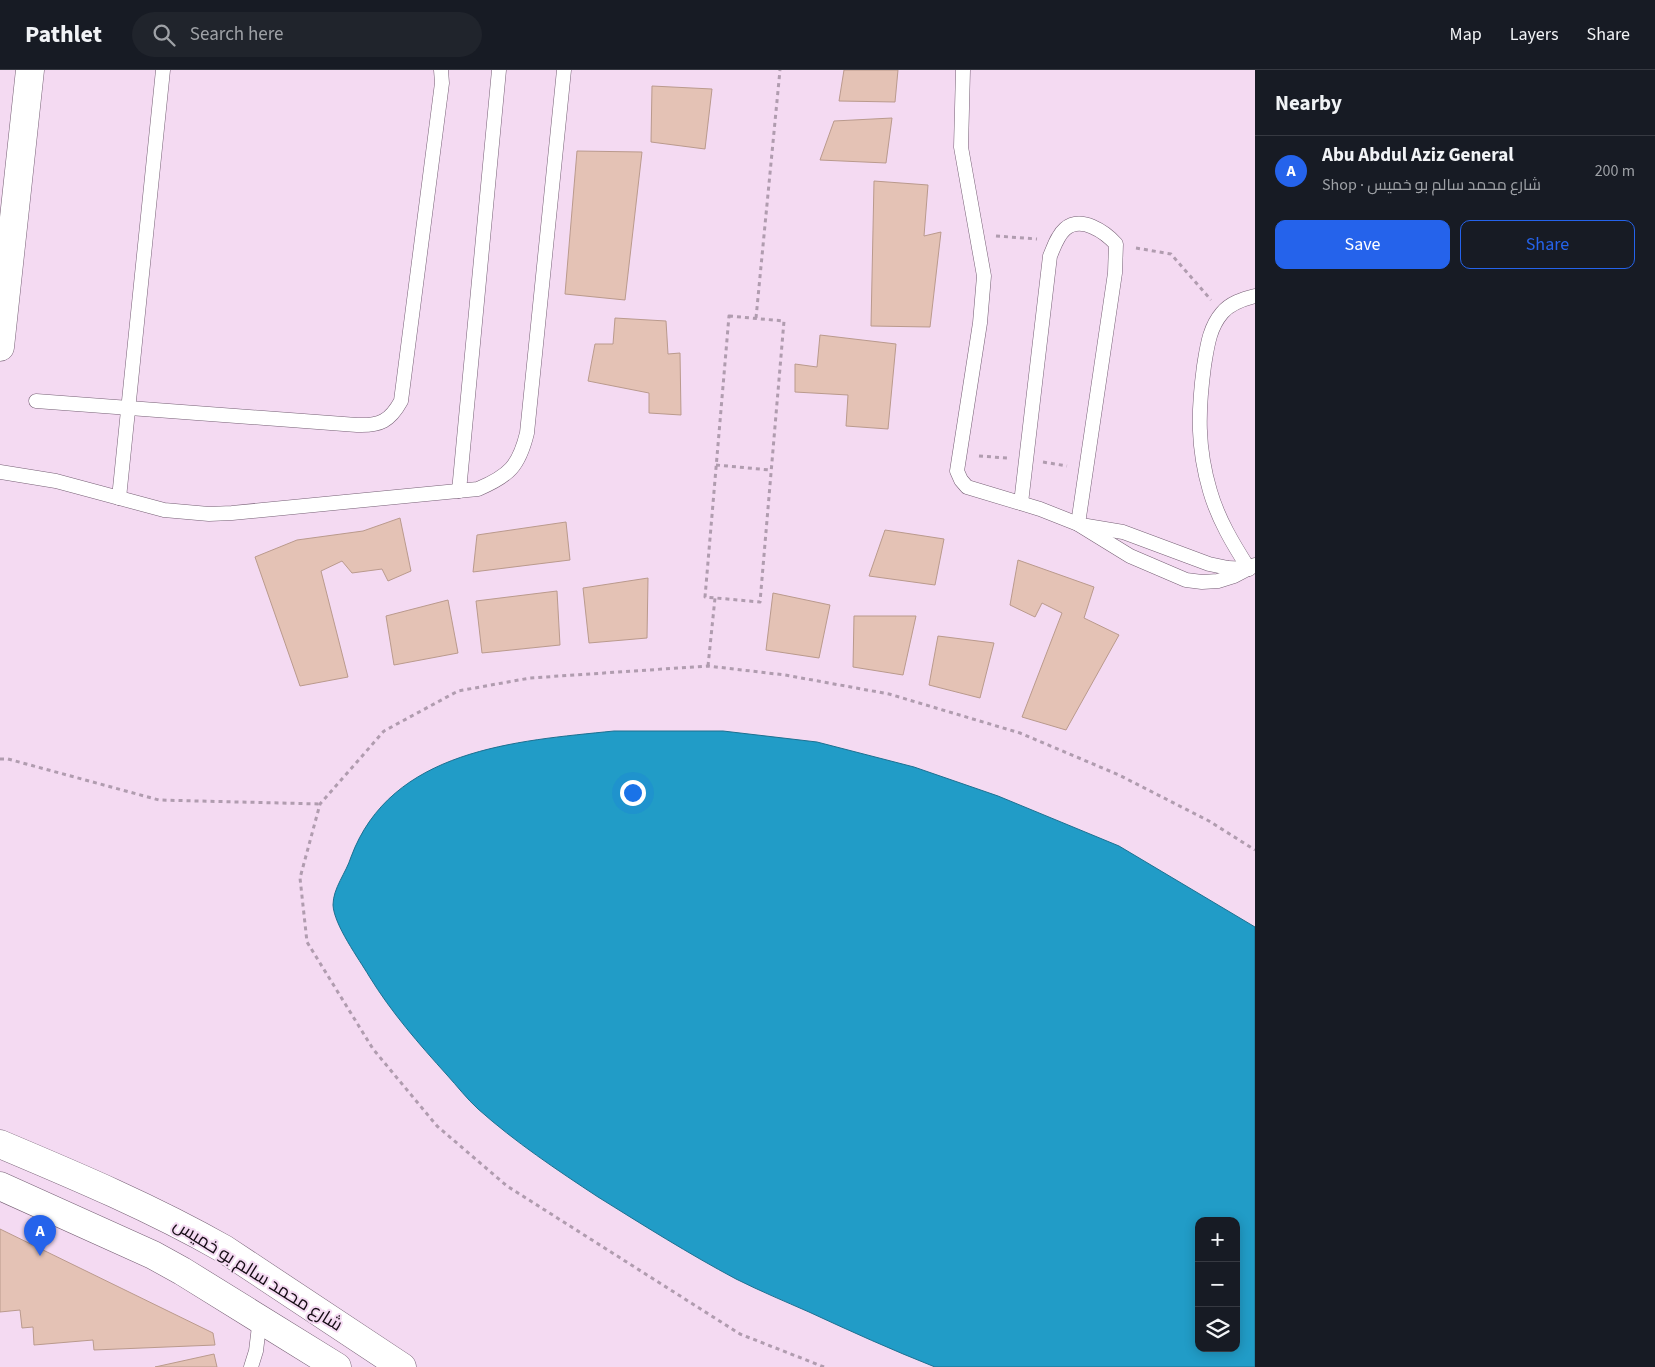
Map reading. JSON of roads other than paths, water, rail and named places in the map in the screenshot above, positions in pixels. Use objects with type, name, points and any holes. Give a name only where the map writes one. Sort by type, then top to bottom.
[{"type":"main road","points":[[0,347],[30,70]]},
{"type":"main road","name":"شارع محمد سالم بو خميس","points":[[0,1144],[83,1178],[198,1234],[224,1249],[402,1367]]},
{"type":"main road","name":"شارع محمد سالم بو خميس","points":[[0,1186],[160,1259],[190,1275],[337,1367]]},
{"type":"lane","points":[[119,498],[163,70]]},
{"type":"lane","points":[[36,401],[371,426],[384,422],[395,413],[402,401],[442,83],[440,70]]},
{"type":"lane","points":[[459,491],[499,70]]},
{"type":"lane","points":[[0,472],[56,481],[164,510],[209,514],[478,489],[497,481],[512,469],[522,452],[527,434],[564,70]]},
{"type":"lane","points":[[962,70],[961,147],[984,276],[980,323],[957,471],[961,480],[967,487],[976,491],[1020,503],[1078,524],[1123,532],[1208,564],[1228,568],[1252,567]]},
{"type":"lane","points":[[1020,503],[1050,256],[1056,241],[1066,228],[1076,224],[1095,227],[1116,244],[1114,273],[1078,524]]},
{"type":"lane","points":[[1252,567],[1233,544],[1210,492],[1199,434],[1199,406],[1206,350],[1211,329],[1222,312],[1239,300],[1255,296]]},
{"type":"lane","points":[[1078,524],[1130,556],[1186,580],[1218,581],[1252,567]]},
{"type":"lane","points":[[250,1367],[256,1351],[260,1318]]},
{"type":"water","points":[[614,731],[723,731],[817,742],[914,767],[998,796],[1119,846],[1255,927],[1255,1367],[935,1367],[754,1288],[701,1260],[598,1197],[521,1144],[478,1109],[396,1015],[348,942],[334,913],[333,905],[337,887],[370,821],[395,793],[426,772],[461,757],[498,747],[537,740]]},
{"type":"place","name":"Abu Abdul Aziz General","points":[[40,1256]]}]
